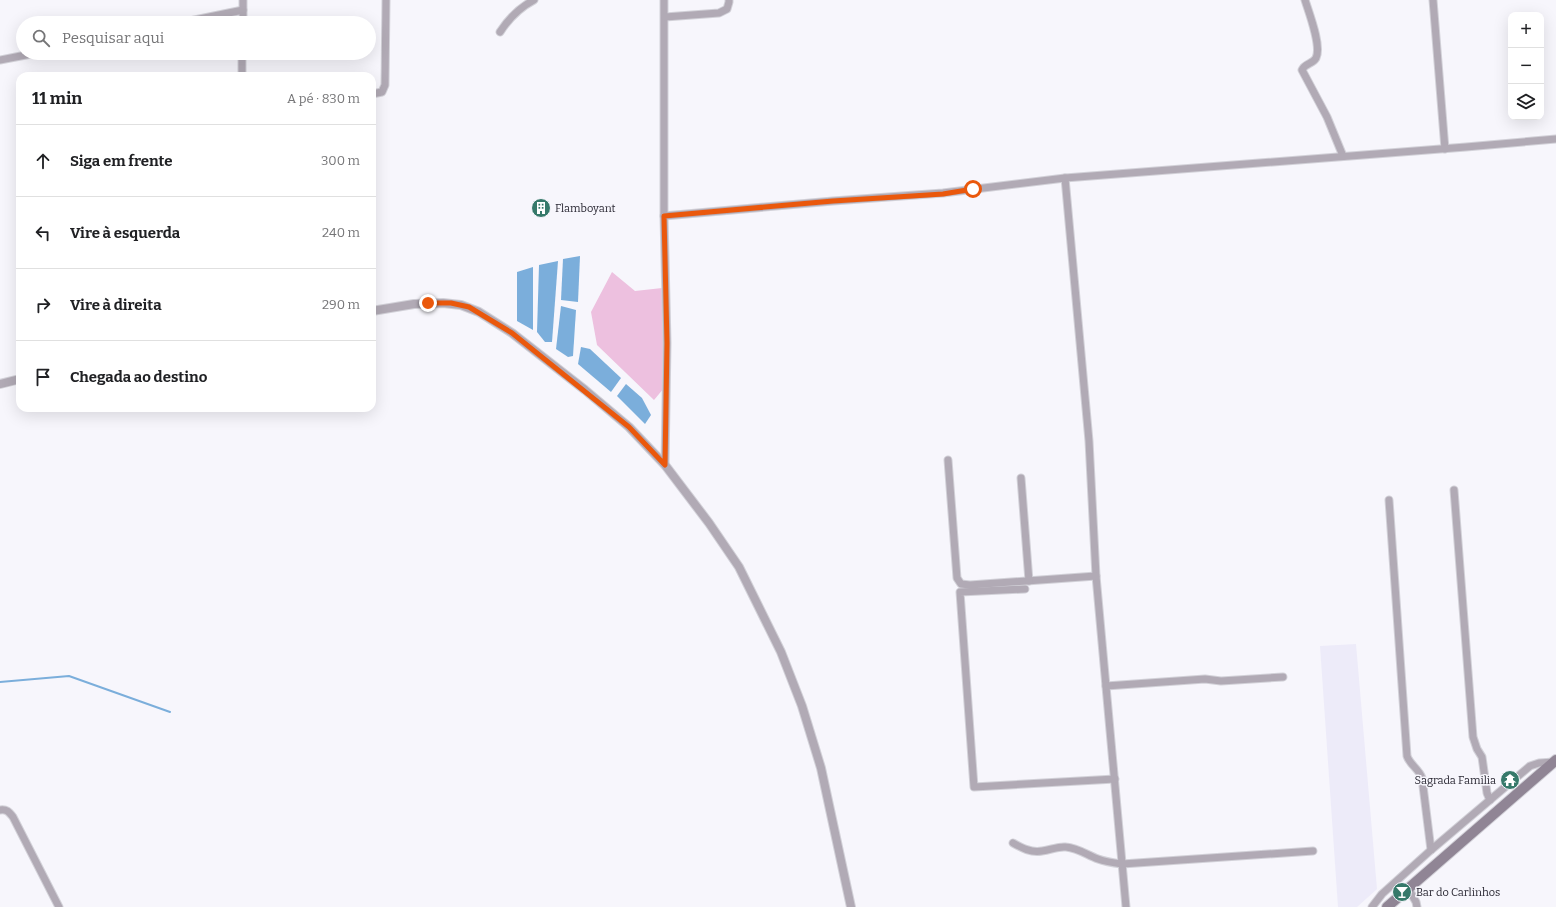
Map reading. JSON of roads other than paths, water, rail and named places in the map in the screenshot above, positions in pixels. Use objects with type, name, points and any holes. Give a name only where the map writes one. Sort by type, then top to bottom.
[{"type":"main road","points":[[1387,907],[1555,761]]},
{"type":"street","points":[[243,0],[243,16]]},
{"type":"street","points":[[376,93],[382,92],[385,85],[386,0]]},
{"type":"street","points":[[500,32],[516,11],[534,0]]},
{"type":"street","points":[[664,0],[664,216],[667,343],[665,465]]},
{"type":"street","points":[[665,17],[719,13],[727,9],[729,0]]},
{"type":"street","points":[[1305,0],[1316,35],[1317,55],[1314,61],[1305,65],[1302,70],[1327,116],[1343,156]]},
{"type":"street","points":[[1433,0],[1445,149]]},
{"type":"street","points":[[214,16],[243,10]]},
{"type":"street","points":[[0,60],[16,57]]},
{"type":"street","points":[[242,60],[242,72]]},
{"type":"street","points":[[664,216],[833,201],[943,194],[1065,178],[1556,139]]},
{"type":"street","points":[[1065,178],[1089,441],[1096,576],[1126,907]]},
{"type":"street","points":[[376,310],[414,304],[443,303],[461,305],[479,312],[512,333],[629,427],[665,465],[709,523],[739,568],[781,652],[802,706],[821,768],[850,907]]},
{"type":"street","points":[[0,384],[16,380]]},
{"type":"street","points":[[948,460],[958,581],[961,584],[970,585],[1096,576]]},
{"type":"street","points":[[1021,478],[1029,581]]},
{"type":"street","points":[[1454,490],[1473,737],[1482,757],[1487,793],[1490,800]]},
{"type":"street","points":[[1389,500],[1407,756],[1412,765],[1418,770],[1422,778],[1431,850]]},
{"type":"street","points":[[1025,589],[960,592],[974,787],[1115,779]]},
{"type":"street","points":[[1106,686],[1205,679],[1221,680],[1283,676]]},
{"type":"street","points":[[1372,907],[1382,894],[1431,850],[1530,766],[1538,763],[1555,761]]},
{"type":"street","points":[[0,810],[4,809],[13,817],[59,907]]},
{"type":"street","points":[[1013,843],[1024,849],[1032,851],[1066,847],[1078,850],[1098,859],[1122,864],[1313,851]]},
{"type":"street","points":[[1408,888],[1416,902],[1417,907]]},
{"type":"water","points":[[580,256],[578,302],[561,300],[563,259]]},
{"type":"water","points":[[558,261],[552,342],[545,342],[537,332],[539,265]]},
{"type":"water","points":[[533,267],[533,330],[517,321],[517,272]]},
{"type":"water","points":[[561,306],[576,310],[573,356],[568,357],[556,349]]},
{"type":"water","points":[[581,347],[590,349],[621,378],[611,392],[578,364]]},
{"type":"water","points":[[626,384],[642,398],[651,415],[645,424],[617,396]]},
{"type":"waterway","points":[[0,682],[69,676],[170,712]]},
{"type":"place","name":"Flamboyant","points":[[541,208]]},
{"type":"place","name":"Sagrada Familia","points":[[1510,780]]},
{"type":"place","name":"Bar do Carlinhos","points":[[1402,892]]}]
